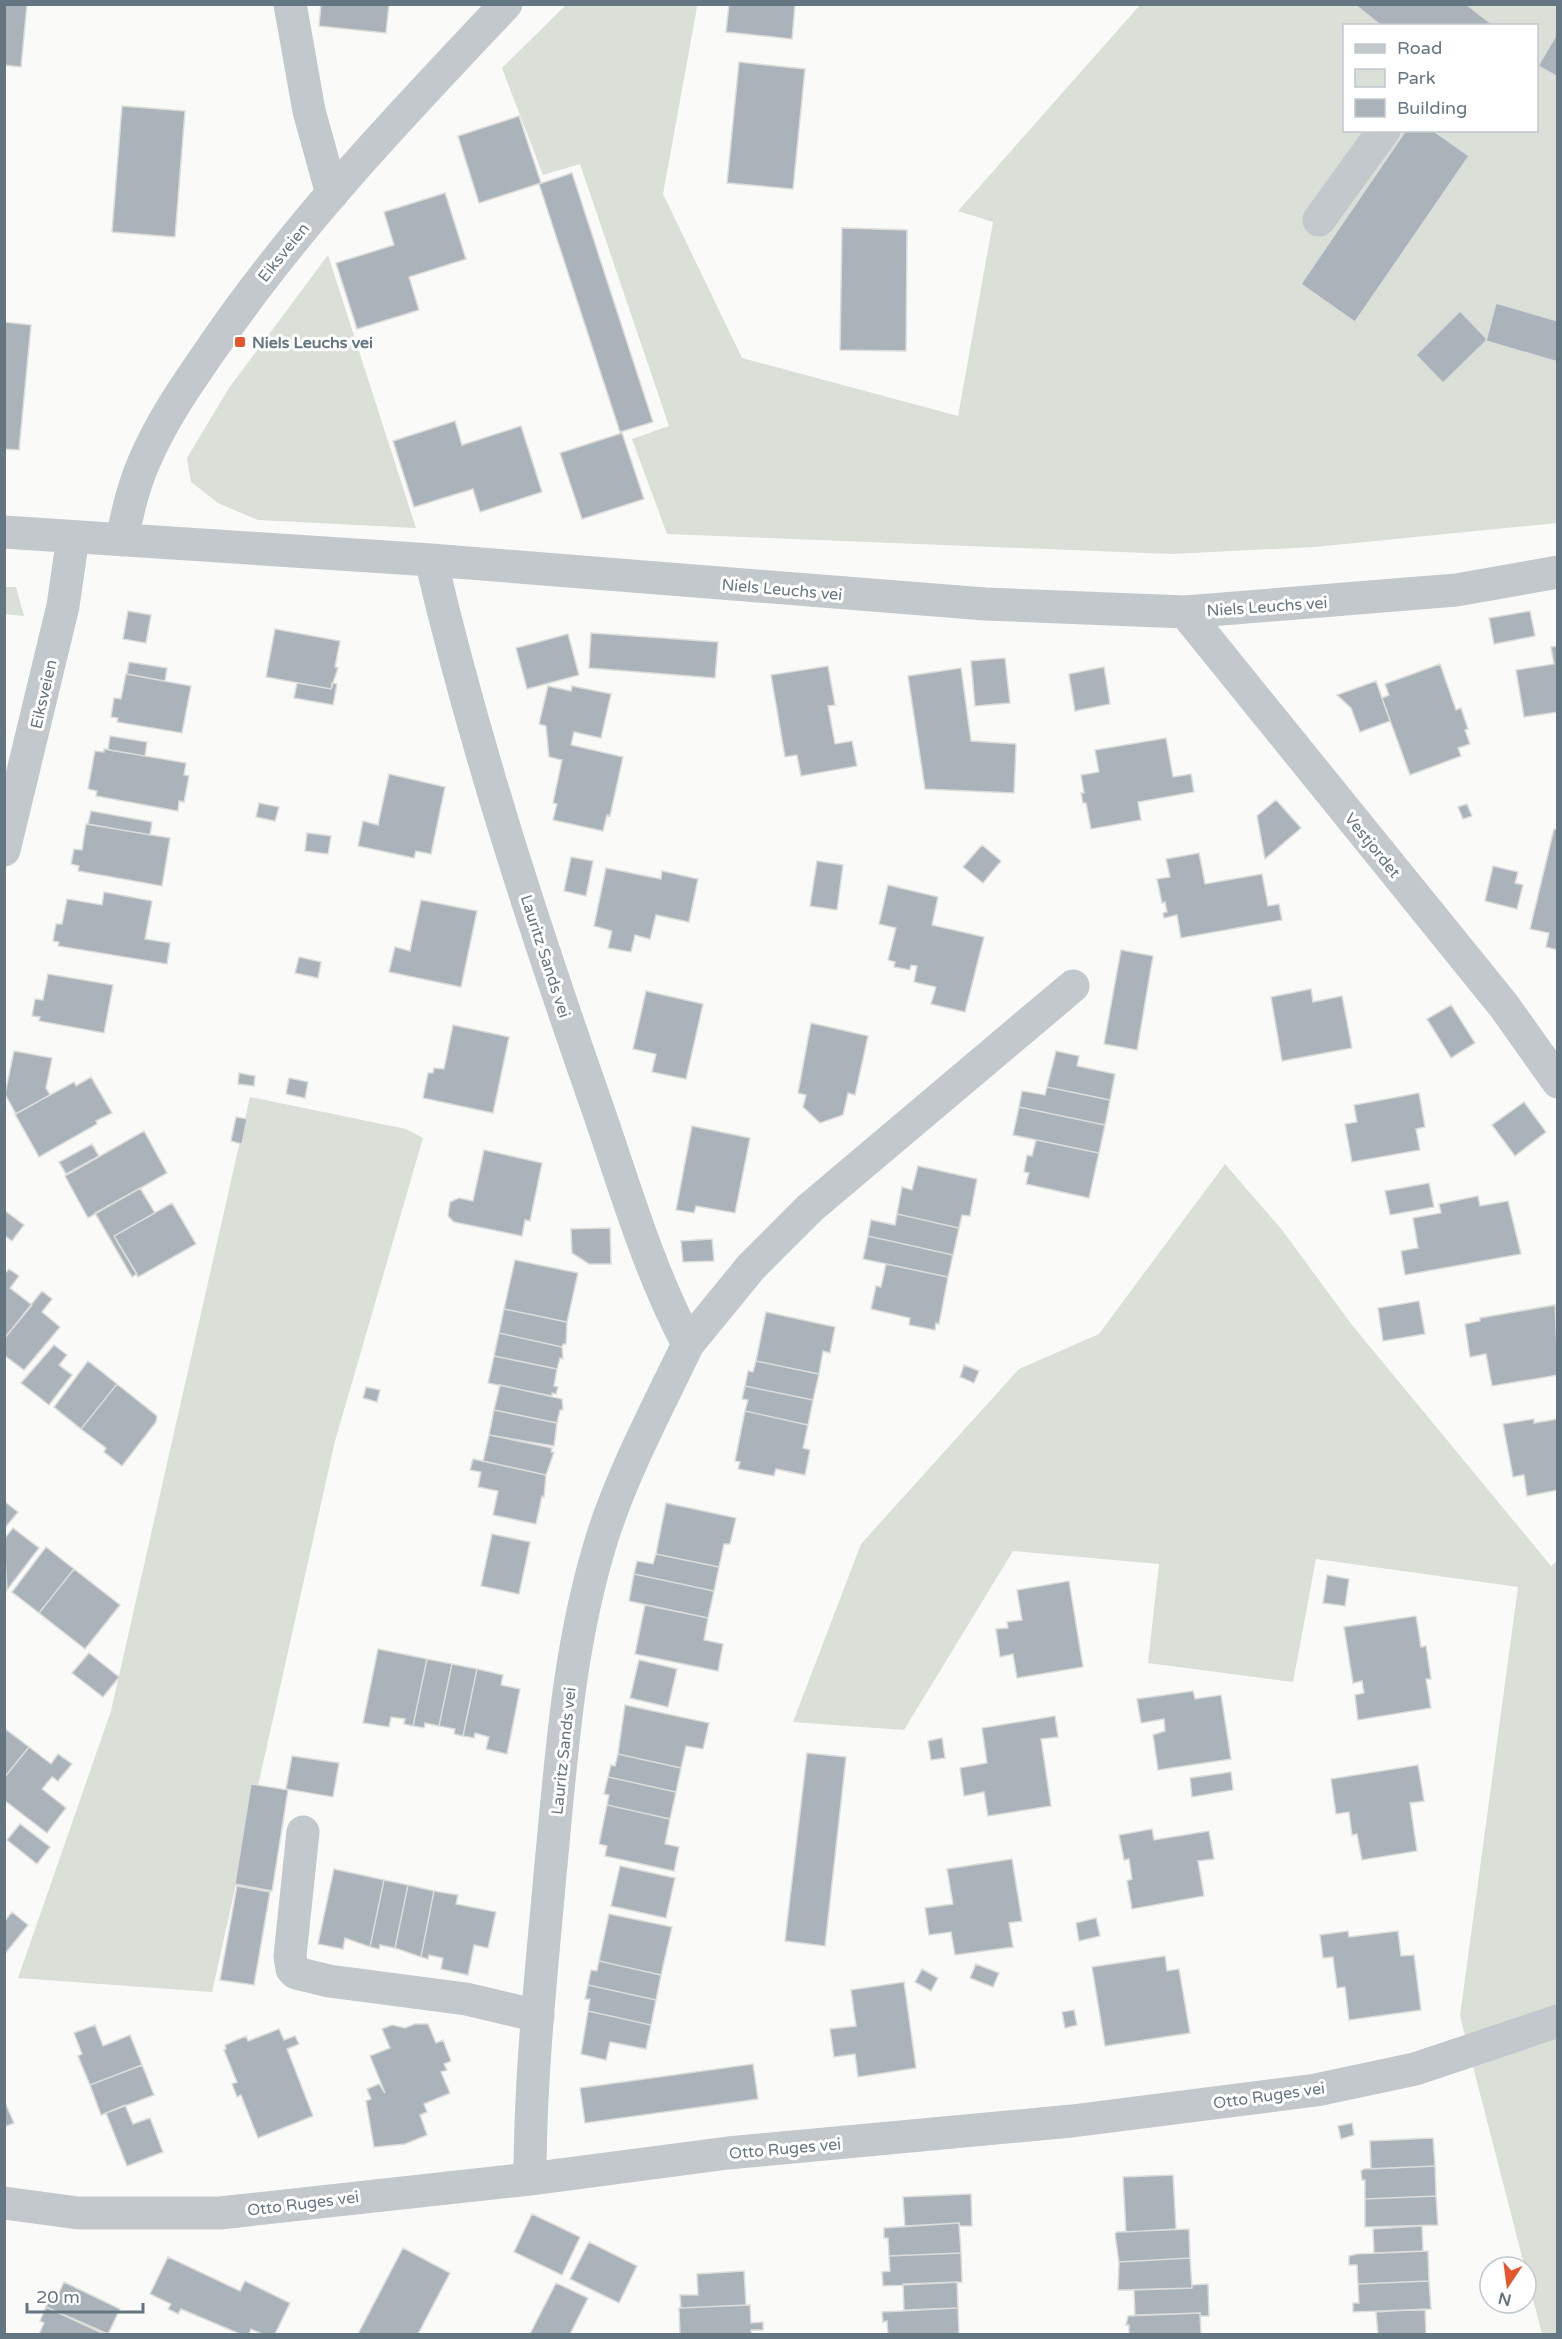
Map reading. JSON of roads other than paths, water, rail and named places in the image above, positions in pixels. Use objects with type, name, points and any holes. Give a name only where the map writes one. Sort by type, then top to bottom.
[{"type":"street","points":[[290,4],[309,111],[332,194]]},
{"type":"street","name":"Eiksveien","points":[[122,540],[130,500],[144,461],[180,394],[270,267],[332,194],[506,4]]},
{"type":"street","points":[[1319,220],[1383,132]]},
{"type":"street","name":"Niels Leuchs vei","points":[[4,532],[431,560],[985,604],[1185,612],[1456,590],[1557,572]]},
{"type":"street","name":"Eiksveien","points":[[4,850],[63,606],[73,537]]},
{"type":"street","name":"Lauritz Sands vei","points":[[431,560],[451,644],[500,816],[578,1053],[662,1290],[688,1344]]},
{"type":"street","name":"Vestjordet","points":[[1185,612],[1504,1006],[1557,1082]]},
{"type":"street","name":"Lauritz Sands vei","points":[[530,2179],[530,2106],[560,1773],[570,1681],[583,1608],[603,1533],[688,1344],[751,1267],[810,1208],[1073,986]]},
{"type":"street","points":[[303,1832],[290,1956],[292,1968],[296,1973],[329,1981],[466,1999],[538,2016]]},
{"type":"street","name":"Otto Ruges vei","points":[[4,2203],[78,2213],[220,2213],[530,2179],[728,2153],[1072,2121],[1316,2090],[1415,2069],[1493,2045],[1557,2021]]},
{"type":"place","name":"Niels Leuchs vei","points":[[240,342]]}]
